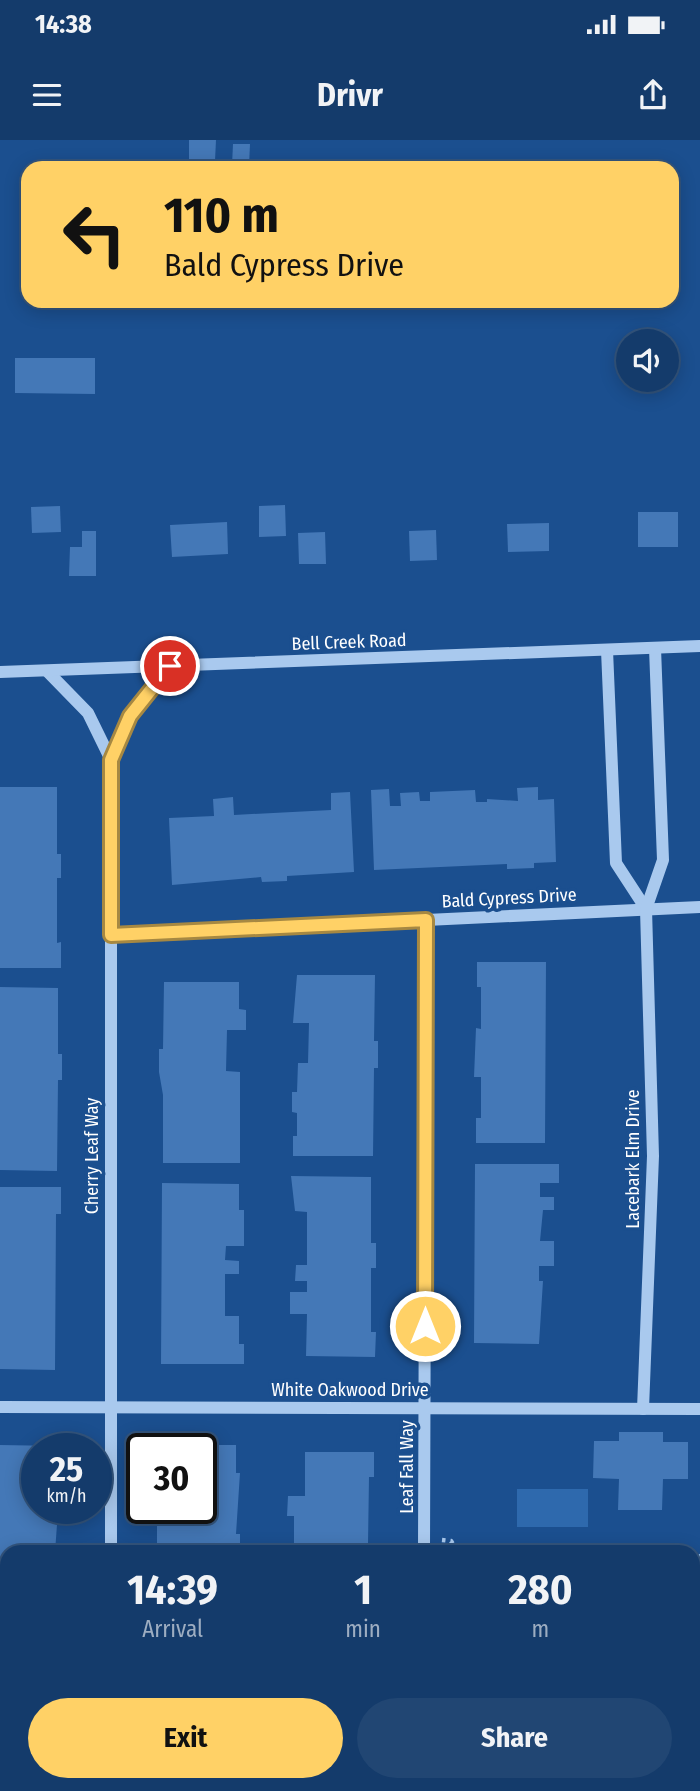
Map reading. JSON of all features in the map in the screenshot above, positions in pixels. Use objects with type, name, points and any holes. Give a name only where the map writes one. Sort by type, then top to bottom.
[{"type":"street","name":"Bell Creek Road","points":[[0,672],[700,646]]},
{"type":"street","name":"Lacebark Elm Drive","points":[[643,1409],[653,1156],[646,909],[663,860],[655,648]]},
{"type":"street","points":[[607,650],[617,863],[646,909]]},
{"type":"street","name":"Cherry Leaf Way","points":[[111,1545],[111,760],[130,716],[170,666]]},
{"type":"street","name":"Cherry Leaf Way","points":[[47,671],[88,713],[111,760]]},
{"type":"street","name":"Bald Cypress Drive","points":[[111,935],[700,907]]},
{"type":"street","name":"Leaf Fall Way","points":[[424,1545],[426,920]]},
{"type":"street","name":"White Oakwood Drive","points":[[0,1407],[700,1409]]},
{"type":"shaded area","points":[[517,1489],[588,1489],[588,1527],[517,1527]]},
{"type":"building","points":[[189,140],[216,140],[215,161],[189,160]]},
{"type":"building","points":[[233,144],[250,144],[249,161],[232,161]]},
{"type":"building","points":[[15,358],[95,358],[95,394],[15,393]]},
{"type":"building","points":[[285,505],[286,536],[259,537],[259,506]]},
{"type":"building","points":[[60,506],[61,532],[32,533],[31,507]]},
{"type":"building","points":[[638,512],[678,512],[678,547],[638,547]]},
{"type":"building","points":[[227,522],[228,554],[172,557],[170,525]]},
{"type":"building","points":[[549,523],[549,551],[508,552],[507,524]]},
{"type":"building","points":[[436,530],[437,560],[410,561],[409,531]]},
{"type":"building","points":[[82,531],[96,531],[96,576],[69,576],[70,547],[82,547]]},
{"type":"building","points":[[325,532],[326,564],[299,564],[298,533]]},
{"type":"building","points":[[0,787],[57,787],[57,854],[61,854],[61,878],[57,878],[57,943],[61,942],[61,968],[0,968]]},
{"type":"building","points":[[538,787],[538,800],[554,799],[556,862],[534,863],[534,868],[507,869],[507,864],[374,870],[371,790],[389,789],[390,806],[401,806],[400,793],[419,792],[420,801],[430,801],[430,792],[475,790],[476,802],[487,802],[487,799],[518,801],[517,788]]},
{"type":"building","points":[[350,792],[354,872],[287,876],[287,881],[262,882],[261,877],[172,885],[169,818],[214,816],[213,799],[233,797],[234,815],[331,810],[331,793]]},
{"type":"building","points":[[477,962],[546,962],[545,1143],[476,1143],[476,1118],[481,1118],[481,1077],[474,1077],[476,1028],[481,1029],[481,987],[477,987]]},
{"type":"building","points":[[297,975],[375,975],[374,1041],[378,1041],[378,1068],[374,1068],[373,1156],[293,1156],[293,1136],[297,1136],[297,1113],[292,1112],[292,1092],[297,1092],[298,1063],[308,1063],[309,1023],[293,1023]]},
{"type":"building","points":[[164,982],[239,982],[239,1009],[246,1010],[246,1030],[227,1030],[226,1071],[240,1072],[240,1163],[163,1163],[163,1095],[159,1049],[163,1049]]},
{"type":"building","points":[[0,987],[58,988],[58,1054],[62,1054],[62,1080],[58,1080],[57,1171],[0,1170]]},
{"type":"building","points":[[475,1164],[559,1164],[559,1183],[540,1183],[540,1197],[554,1197],[554,1210],[543,1210],[540,1241],[554,1241],[554,1266],[539,1266],[539,1281],[543,1281],[539,1344],[474,1343]]},
{"type":"building","points":[[291,1176],[371,1177],[371,1243],[376,1243],[376,1268],[371,1268],[371,1332],[376,1332],[375,1357],[306,1356],[307,1314],[290,1314],[290,1292],[307,1292],[307,1281],[295,1281],[296,1265],[307,1265],[307,1212],[295,1211]]},
{"type":"building","points":[[162,1183],[239,1184],[239,1210],[244,1210],[244,1246],[226,1246],[225,1260],[239,1261],[239,1274],[225,1274],[225,1316],[239,1316],[239,1344],[244,1344],[244,1364],[161,1364]]},
{"type":"building","points":[[0,1187],[61,1187],[61,1214],[56,1214],[55,1370],[0,1369]]},
{"type":"building","points":[[619,1432],[663,1432],[663,1442],[688,1442],[688,1479],[663,1479],[662,1510],[618,1510],[619,1479],[593,1478],[594,1441],[619,1441]]},
{"type":"building","points":[[0,1445],[21,1445],[21,1524],[57,1524],[56,1545],[0,1545]]},
{"type":"building","points":[[217,1445],[236,1445],[236,1473],[240,1473],[236,1534],[240,1534],[240,1545],[157,1545],[157,1524],[217,1524]]},
{"type":"building","points":[[305,1452],[374,1452],[374,1477],[369,1477],[368,1544],[294,1543],[294,1516],[287,1516],[288,1496],[305,1496]]},
{"type":"route","points":[[170,666],[130,716],[111,760],[111,935],[426,920],[425,1326]]}]
